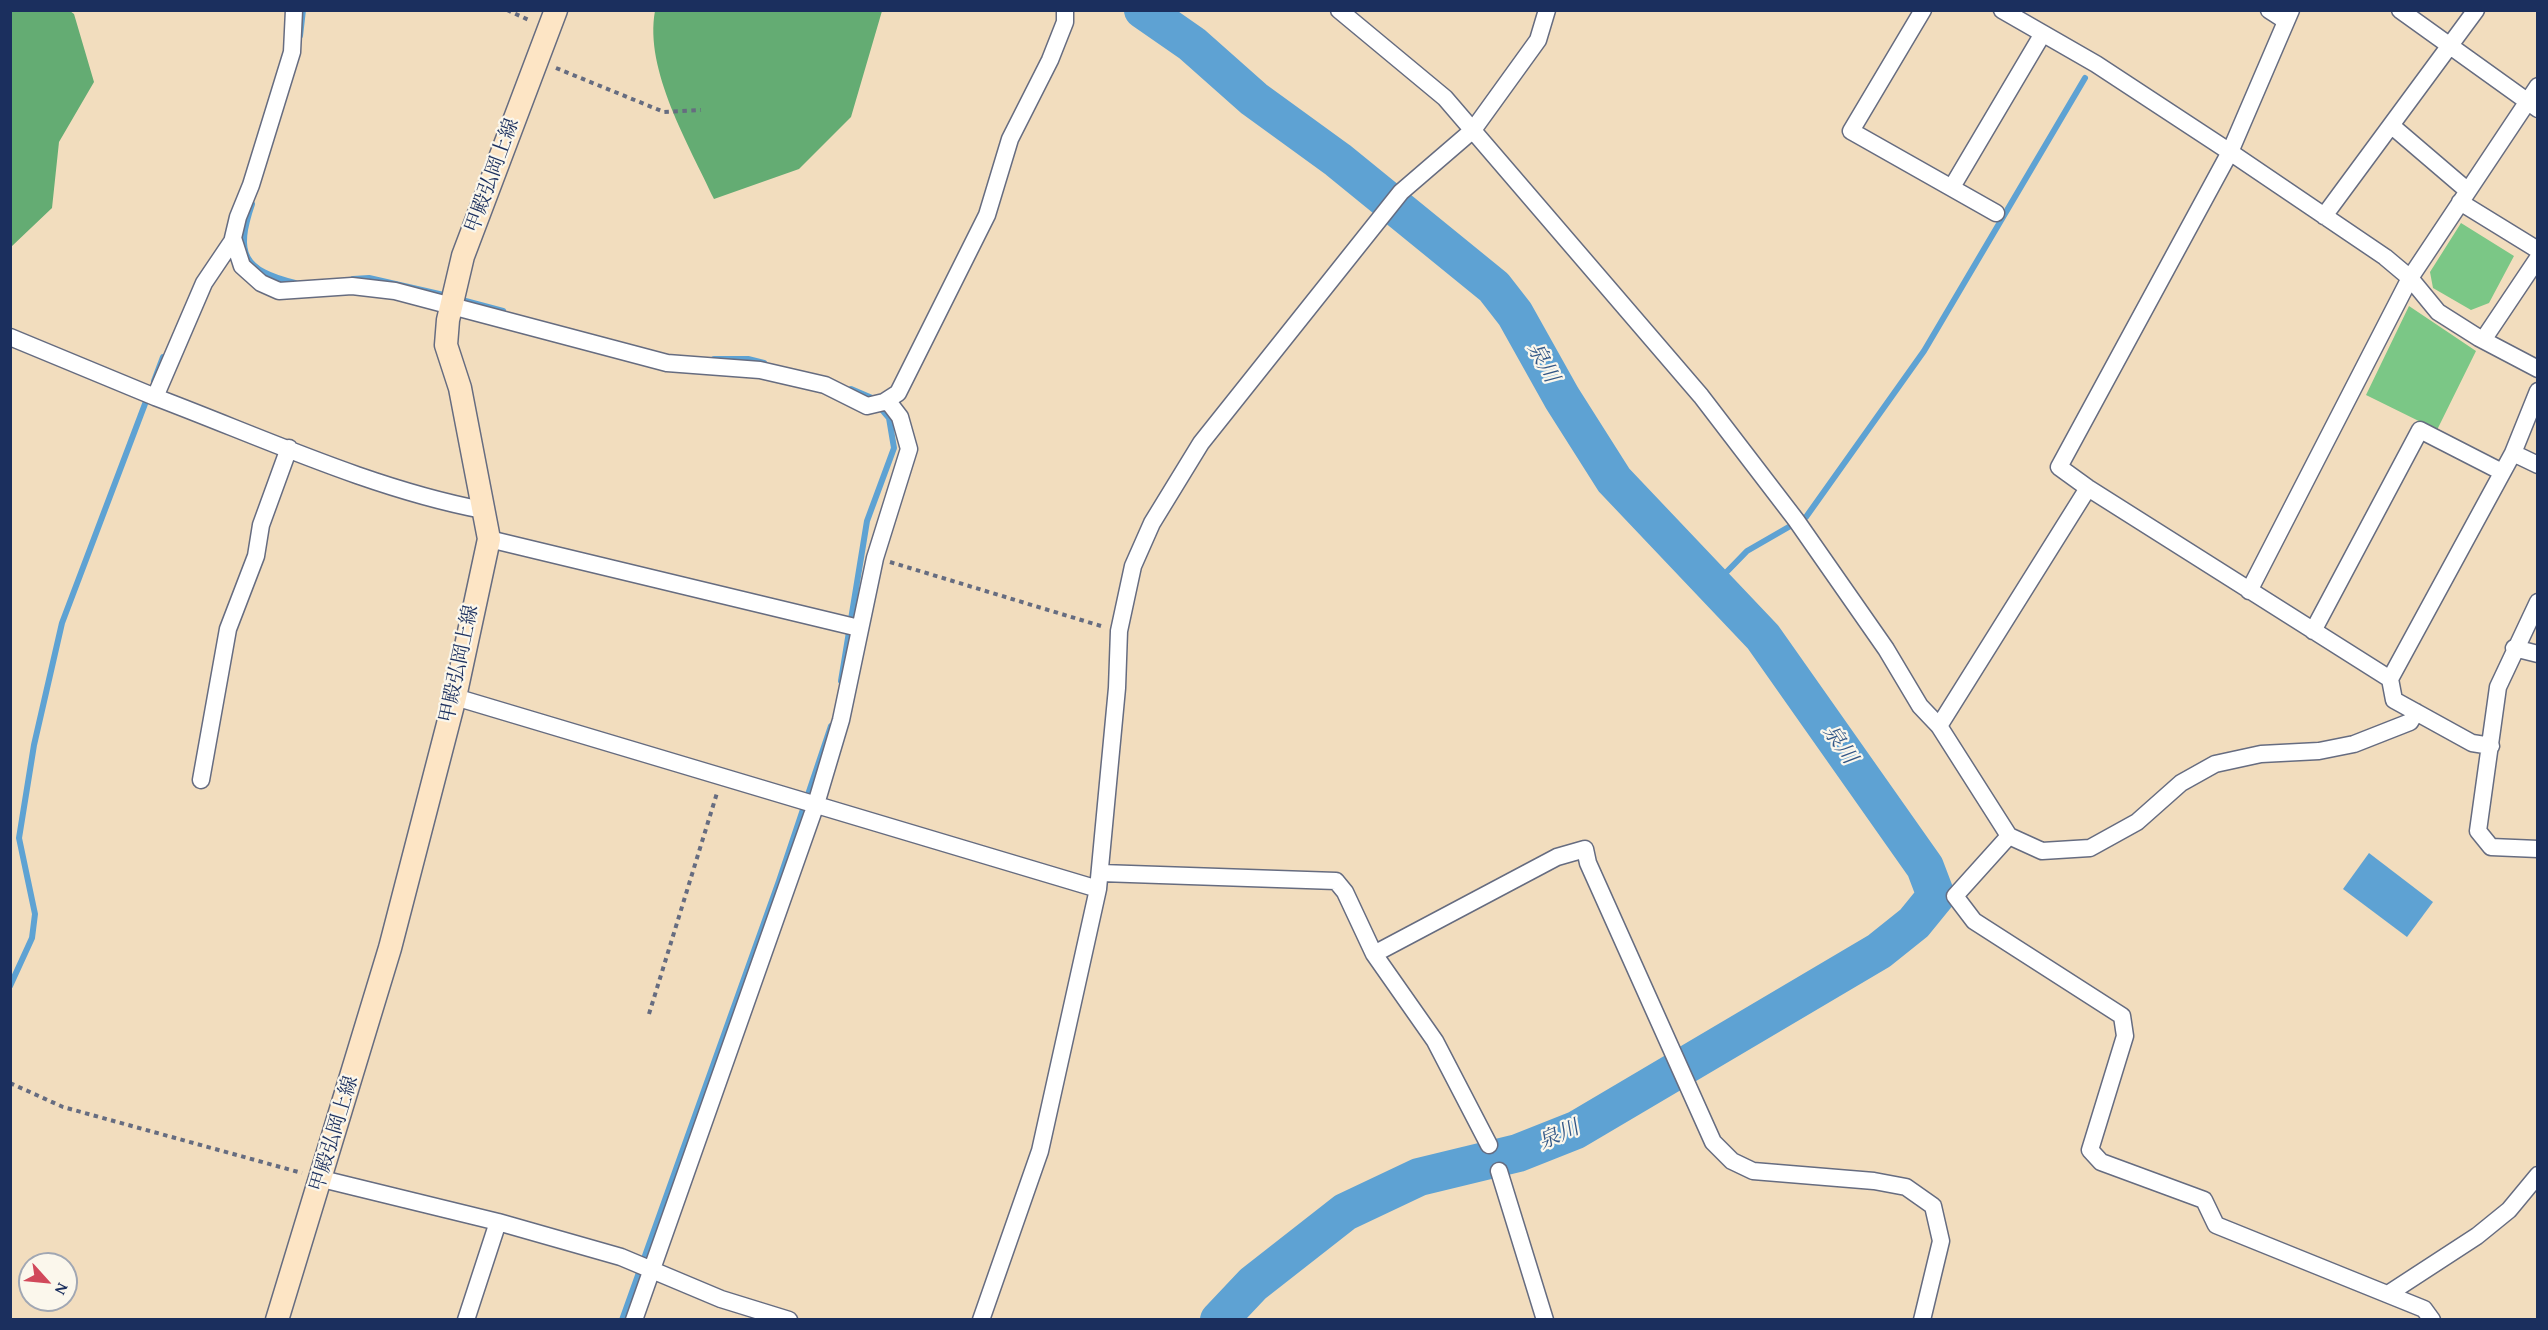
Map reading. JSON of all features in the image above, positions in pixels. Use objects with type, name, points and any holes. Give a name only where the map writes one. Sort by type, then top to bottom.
[{"type":"main road","name":"甲殿弘岡上線","points":[[277,1320],[322,1179],[390,948],[455,697],[489,538],[460,388],[446,345],[453,298],[463,256],[556,10]]},
{"type":"street","points":[[155,397],[204,283],[233,240],[238,217],[251,185],[292,52],[294,10]]},
{"type":"street","points":[[233,240],[242,266],[261,283],[279,291],[352,286],[453,298],[667,363],[760,370],[825,385],[867,406],[882,403],[898,393],[987,215],[1010,139],[1050,60],[1065,22],[1065,10]]},
{"type":"street","points":[[1339,10],[1445,98],[1701,396],[1799,524],[1886,649],[1920,706],[1939,726],[2009,836],[2042,851],[2091,848],[2137,822],[2181,783],[2215,764],[2261,754],[2319,751],[2354,744],[2410,722],[2416,712]]},
{"type":"street","points":[[981,1320],[1040,1151],[1099,881],[1117,688],[1119,631],[1133,566],[1152,523],[1201,442],[1401,192],[1473,130],[1538,40],[1547,10]]},
{"type":"street","points":[[1923,10],[1851,131],[1996,213]]},
{"type":"street","points":[[2002,10],[2096,64],[2230,152],[2385,257],[2410,278],[2438,312],[2483,340],[2538,369]]},
{"type":"street","points":[[2269,10],[2289,16],[2230,152],[2059,467],[2088,489],[2390,679]]},
{"type":"street","points":[[2400,10],[2532,106]]},
{"type":"street","points":[[2324,216],[2476,10]]},
{"type":"street","points":[[1952,187],[2042,35]]},
{"type":"street","points":[[2249,591],[2410,278],[2464,196],[2532,106],[2538,86]]},
{"type":"street","points":[[2392,126],[2464,196],[2538,250]]},
{"type":"street","points":[[2483,340],[2538,258]]},
{"type":"street","points":[[10,337],[138,391],[384,483],[455,505],[483,510]]},
{"type":"street","points":[[2490,746],[2472,743],[2394,700],[2390,679],[2512,453],[2538,391]]},
{"type":"street","points":[[634,1320],[648,1268],[816,804],[841,720],[856,628],[909,448],[900,417],[882,403]]},
{"type":"street","points":[[2313,631],[2420,430],[2502,472]]},
{"type":"street","points":[[201,780],[228,629],[256,556],[261,525],[289,448]]},
{"type":"street","points":[[2512,453],[2538,465]]},
{"type":"street","points":[[1939,726],[2088,489]]},
{"type":"street","points":[[489,538],[856,628]]},
{"type":"street","points":[[2538,602],[2514,648],[2498,687],[2478,831],[2491,847],[2538,849]]},
{"type":"street","points":[[2514,648],[2538,654]]},
{"type":"street","points":[[455,697],[816,804],[1099,881],[1336,881],[1345,892],[1374,954],[1435,1041],[1489,1145]]},
{"type":"street","points":[[2009,836],[1955,896],[1974,921],[2122,1017],[2126,1036],[2090,1150],[2101,1162],[2204,1200],[2216,1225],[2424,1309],[2432,1320]]},
{"type":"street","points":[[1374,954],[1557,857],[1585,849],[1588,864],[1713,1142],[1732,1161],[1753,1171],[1874,1181],[1906,1187],[1933,1206],[1941,1241],[1922,1320]]},
{"type":"street","points":[[1499,1172],[1545,1320]]},
{"type":"street","points":[[2388,1294],[2477,1236],[2509,1210],[2538,1174]]},
{"type":"street","points":[[322,1179],[498,1222],[621,1257],[721,1299],[789,1320]]},
{"type":"street","points":[[466,1320],[498,1222]]},
{"type":"path","points":[[536,59],[664,112],[701,110]]},
{"type":"path","points":[[875,558],[1119,631]]},
{"type":"path","points":[[649,1014],[722,775]]},
{"type":"path","points":[[10,1083],[63,1107],[322,1179]]},
{"type":"green space","points":[[11,10],[70,11],[74,14],[94,82],[59,142],[52,208],[11,247]]},
{"type":"green space","points":[[655,10],[882,11],[851,117],[799,169],[714,199],[681,131],[662,82],[653,34]]},
{"type":"green space","points":[[2461,223],[2514,256],[2489,303],[2471,310],[2433,288],[2430,272]]},
{"type":"green space","points":[[2409,306],[2476,351],[2437,430],[2366,395]]},
{"type":"water","points":[[2369,853],[2433,902],[2407,937],[2343,889]]},
{"type":"waterway","points":[[300,36],[303,10]]},
{"type":"waterway","name":"泉川","points":[[1143,10],[1192,44],[1254,99],[1338,160],[1494,287],[1515,314],[1562,398],[1614,480],[1763,637],[1925,867],[1936,896],[1914,923],[1879,951],[1576,1130],[1518,1153],[1419,1177],[1345,1212],[1253,1284],[1219,1320]]},
{"type":"waterway","points":[[1714,585],[1747,551],[1806,517],[1924,351],[2085,78]]},
{"type":"waterway","points":[[252,204],[244,236],[244,248],[248,257],[264,272],[295,283]]},
{"type":"waterway","points":[[353,279],[369,278],[448,296]]},
{"type":"waterway","points":[[458,299],[503,311]]},
{"type":"waterway","points":[[154,381],[163,357]]},
{"type":"waterway","points":[[714,359],[748,359],[764,363]]},
{"type":"waterway","points":[[841,681],[867,521],[894,448],[889,418],[872,398],[851,389]]},
{"type":"waterway","points":[[10,986],[32,938],[35,914],[19,838],[34,745],[62,623],[148,396]]},
{"type":"waterway","points":[[622,1320],[779,881],[831,726]]}]
